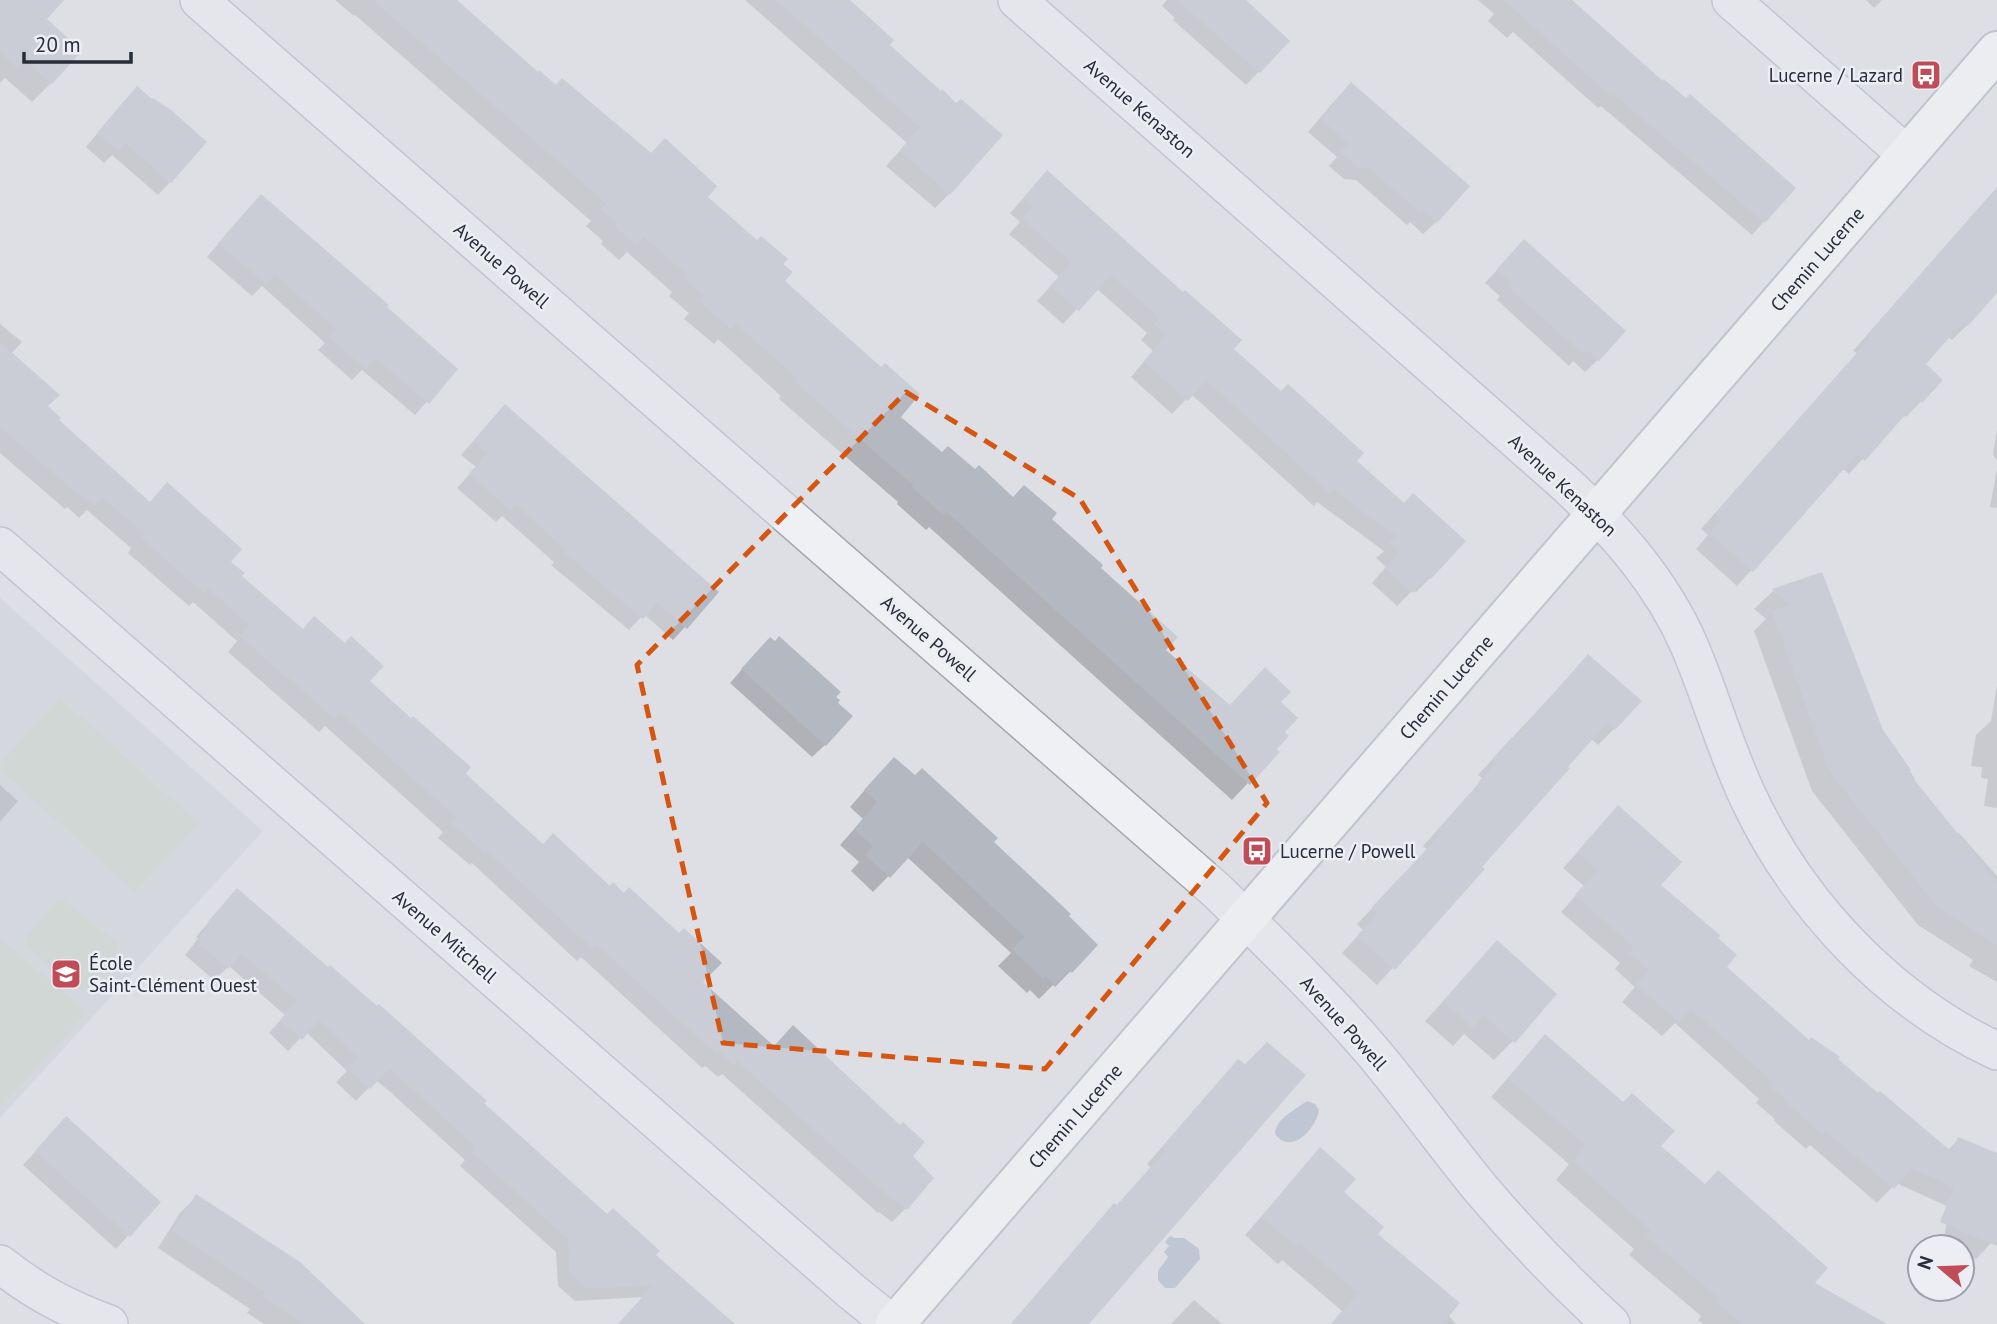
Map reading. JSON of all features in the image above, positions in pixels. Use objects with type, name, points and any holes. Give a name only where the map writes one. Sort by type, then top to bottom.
[{"type":"main road","name":"Chemin Lucerne","points":[[894,1324],[1997,51]]},
{"type":"street","name":"Avenue Powell","points":[[199,0],[1196,872],[1285,958],[1370,1050],[1501,1211],[1552,1267],[1611,1324]]},
{"type":"street","name":"Avenue Kenaston","points":[[1017,0],[1596,513],[1629,549],[1677,620],[1737,773],[1761,824],[1791,872],[1843,937],[1888,979],[1945,1022],[1997,1051]]},
{"type":"street","points":[[1731,0],[1907,155]]},
{"type":"street","name":"Avenue Mitchell","points":[[0,546],[852,1292],[894,1324]]},
{"type":"street","points":[[0,1264],[30,1288],[109,1324]]},
{"type":"highlighted area","points":[[906,392],[1080,499],[1267,803],[1045,1069],[723,1043],[637,665]]},
{"type":"shaded area","name":"École Saint-Clément Ouest","points":[[0,598],[263,831],[0,1118]]},
{"type":"green space","points":[[60,698],[198,823],[135,892],[0,769],[0,764]]},
{"type":"green space","points":[[63,900],[120,945],[85,990],[78,989],[29,948],[26,942],[28,935],[57,901]]},
{"type":"green space","points":[[1,939],[87,1012],[0,1109],[0,941]]},
{"type":"water","points":[[1307,1101],[1315,1104],[1319,1110],[1313,1125],[1295,1141],[1281,1140],[1275,1134],[1279,1123]]},
{"type":"water","points":[[1170,1236],[1184,1238],[1199,1249],[1200,1259],[1175,1288],[1165,1288],[1158,1280],[1158,1271],[1168,1257],[1164,1252],[1169,1246],[1165,1242]]},
{"type":"building","points":[[0,0],[64,0],[47,19],[82,51],[52,84],[25,60],[17,68],[0,52]]},
{"type":"building","points":[[373,0],[457,0],[538,72],[539,70],[556,85],[562,78],[651,153],[665,138],[717,186],[708,197],[757,240],[761,236],[788,259],[783,264],[793,272],[785,281],[881,367],[885,363],[920,394],[901,417],[942,452],[948,446],[975,469],[979,465],[1013,497],[1024,485],[1057,513],[1052,519],[1103,565],[1101,568],[1178,637],[1166,650],[1230,705],[1265,667],[1291,692],[1281,702],[1298,718],[1285,732],[1289,736],[1277,749],[1280,752],[1250,785],[947,512],[943,515],[912,487],[913,485],[794,381],[797,378],[736,324],[731,329],[699,301],[704,296],[684,278],[687,275],[644,236],[636,245],[601,209],[606,203]]},
{"type":"building","points":[[776,0],[850,0],[894,40],[890,45],[941,91],[942,89],[956,103],[961,99],[1003,135],[950,195],[900,150],[920,127]]},
{"type":"building","points":[[1177,0],[1246,0],[1290,41],[1260,73]]},
{"type":"building","points":[[1504,0],[1572,0],[1663,81],[1664,79],[1686,98],[1690,94],[1796,188],[1765,223],[1614,94],[1612,97]]},
{"type":"building","points":[[1351,82],[1470,186],[1437,223],[1423,210],[1421,213],[1369,168],[1357,167],[1340,152],[1349,144],[1320,118]]},
{"type":"building","points":[[137,86],[171,110],[207,142],[171,183],[125,143],[118,151],[97,133]]},
{"type":"building","points":[[1047,170],[1183,292],[1185,290],[1242,340],[1234,349],[1281,391],[1288,384],[1364,453],[1357,461],[1404,503],[1413,493],[1466,541],[1431,579],[1428,576],[1413,593],[1385,568],[1399,552],[1389,543],[1396,536],[1333,489],[1330,493],[1206,380],[1188,401],[1144,361],[1166,335],[1154,325],[1160,318],[1111,275],[1079,311],[1050,286],[1072,262],[1022,219],[1033,207],[1023,198]]},
{"type":"building","points":[[1997,187],[1997,293],[1968,326],[1963,322],[1926,364],[1943,380],[1922,403],[1918,400],[1865,461],[1857,454],[1753,572],[1710,533],[1722,519],[1715,514],[1870,338],[1867,335]]},
{"type":"building","points":[[261,194],[458,369],[429,404],[376,358],[366,369],[329,337],[336,329],[275,274],[266,284],[218,243]]},
{"type":"building","points":[[1524,239],[1626,331],[1599,361],[1587,350],[1583,354],[1508,287],[1511,283],[1497,269]]},
{"type":"building","points":[[0,342],[60,395],[48,406],[61,418],[59,420],[150,502],[167,482],[242,549],[231,562],[245,573],[242,576],[303,629],[314,616],[345,643],[351,636],[384,666],[370,681],[471,767],[466,774],[543,844],[553,833],[610,886],[613,882],[624,893],[629,887],[679,933],[684,928],[722,963],[703,982],[774,1046],[793,1025],[900,1125],[903,1122],[925,1142],[913,1156],[934,1178],[907,1210],[737,1061],[733,1065],[720,1052],[717,1055],[596,944],[592,948],[487,851],[485,853],[451,823],[456,817],[340,713],[334,719],[287,678],[240,636],[250,626],[208,588],[204,593],[141,538],[144,533],[102,497],[94,505],[82,494],[80,496],[0,427]]},
{"type":"building","points":[[505,404],[719,592],[687,629],[657,602],[643,619],[563,551],[565,549],[515,504],[510,510],[469,474],[487,453],[473,441]]},
{"type":"building","points":[[1822,572],[1883,730],[1911,770],[1908,772],[1997,882],[1997,945],[1937,907],[1830,772],[1772,611],[1790,605],[1772,589]]},
{"type":"building","points":[[779,636],[841,692],[836,697],[840,700],[838,703],[853,716],[826,746],[741,669],[770,637],[775,641]]},
{"type":"building","points":[[1588,654],[1642,701],[1615,730],[1607,723],[1482,867],[1485,869],[1395,970],[1357,936],[1378,913],[1372,907],[1442,833],[1438,829],[1488,773],[1496,761],[1493,758],[1512,737],[1514,739]]},
{"type":"building","points":[[894,757],[915,775],[922,768],[998,838],[994,842],[1071,914],[1069,916],[1098,945],[1072,973],[1069,970],[1055,985],[1046,976],[1043,979],[1012,949],[1025,937],[923,842],[890,878],[865,855],[873,846],[854,829],[877,802],[864,790]]},
{"type":"building","points":[[1618,805],[1682,862],[1661,885],[1721,936],[1718,938],[1737,955],[1727,967],[1809,1040],[1811,1037],[1840,1057],[1838,1059],[1878,1093],[1880,1091],[1952,1152],[1958,1137],[1997,1153],[1997,1246],[1976,1237],[1976,1233],[1966,1233],[1940,1222],[1954,1187],[1911,1168],[1894,1189],[1826,1131],[1823,1135],[1788,1104],[1770,1086],[1773,1082],[1691,1009],[1679,1022],[1636,985],[1649,970],[1629,953],[1634,947],[1575,895],[1598,870],[1577,852]]},
{"type":"building","points":[[237,888],[328,967],[330,965],[377,1006],[379,1004],[607,1214],[613,1208],[660,1251],[656,1255],[735,1324],[618,1324],[653,1285],[588,1289],[570,1273],[568,1239],[472,1152],[476,1147],[400,1078],[389,1069],[370,1089],[348,1069],[358,1057],[319,1020],[302,1040],[280,1020],[297,1001],[241,953],[228,969],[196,941],[210,925],[207,923]]},
{"type":"building","points":[[1497,940],[1557,994],[1515,1043],[1483,1015],[1473,1028],[1443,1001]]},
{"type":"building","points":[[1545,1034],[1623,1102],[1632,1093],[1675,1131],[1661,1146],[1705,1184],[1718,1170],[1828,1268],[1815,1283],[1887,1324],[1742,1324],[1715,1301],[1718,1297],[1646,1236],[1651,1230],[1573,1161],[1586,1145],[1508,1078]]},
{"type":"building","points":[[1267,1042],[1306,1075],[1089,1324],[1011,1324],[1114,1203],[1117,1205],[1165,1151],[1162,1147],[1238,1059],[1245,1064]]},
{"type":"building","points":[[66,1116],[161,1202],[130,1237],[35,1151]]},
{"type":"building","points":[[1320,1147],[1356,1179],[1344,1192],[1384,1227],[1378,1234],[1460,1303],[1442,1324],[1332,1324],[1358,1293],[1300,1243],[1297,1247],[1261,1217]]},
{"type":"building","points":[[196,1194],[300,1262],[365,1324],[305,1324],[262,1296],[265,1292],[172,1231]]},
{"type":"place","name":"Lucerne / Lazard","points":[[1926,75]]},
{"type":"place","name":"Lucerne / Powell","points":[[1257,851]]},
{"type":"place","name":"École Saint-Clément Ouest","points":[[66,974]]}]
